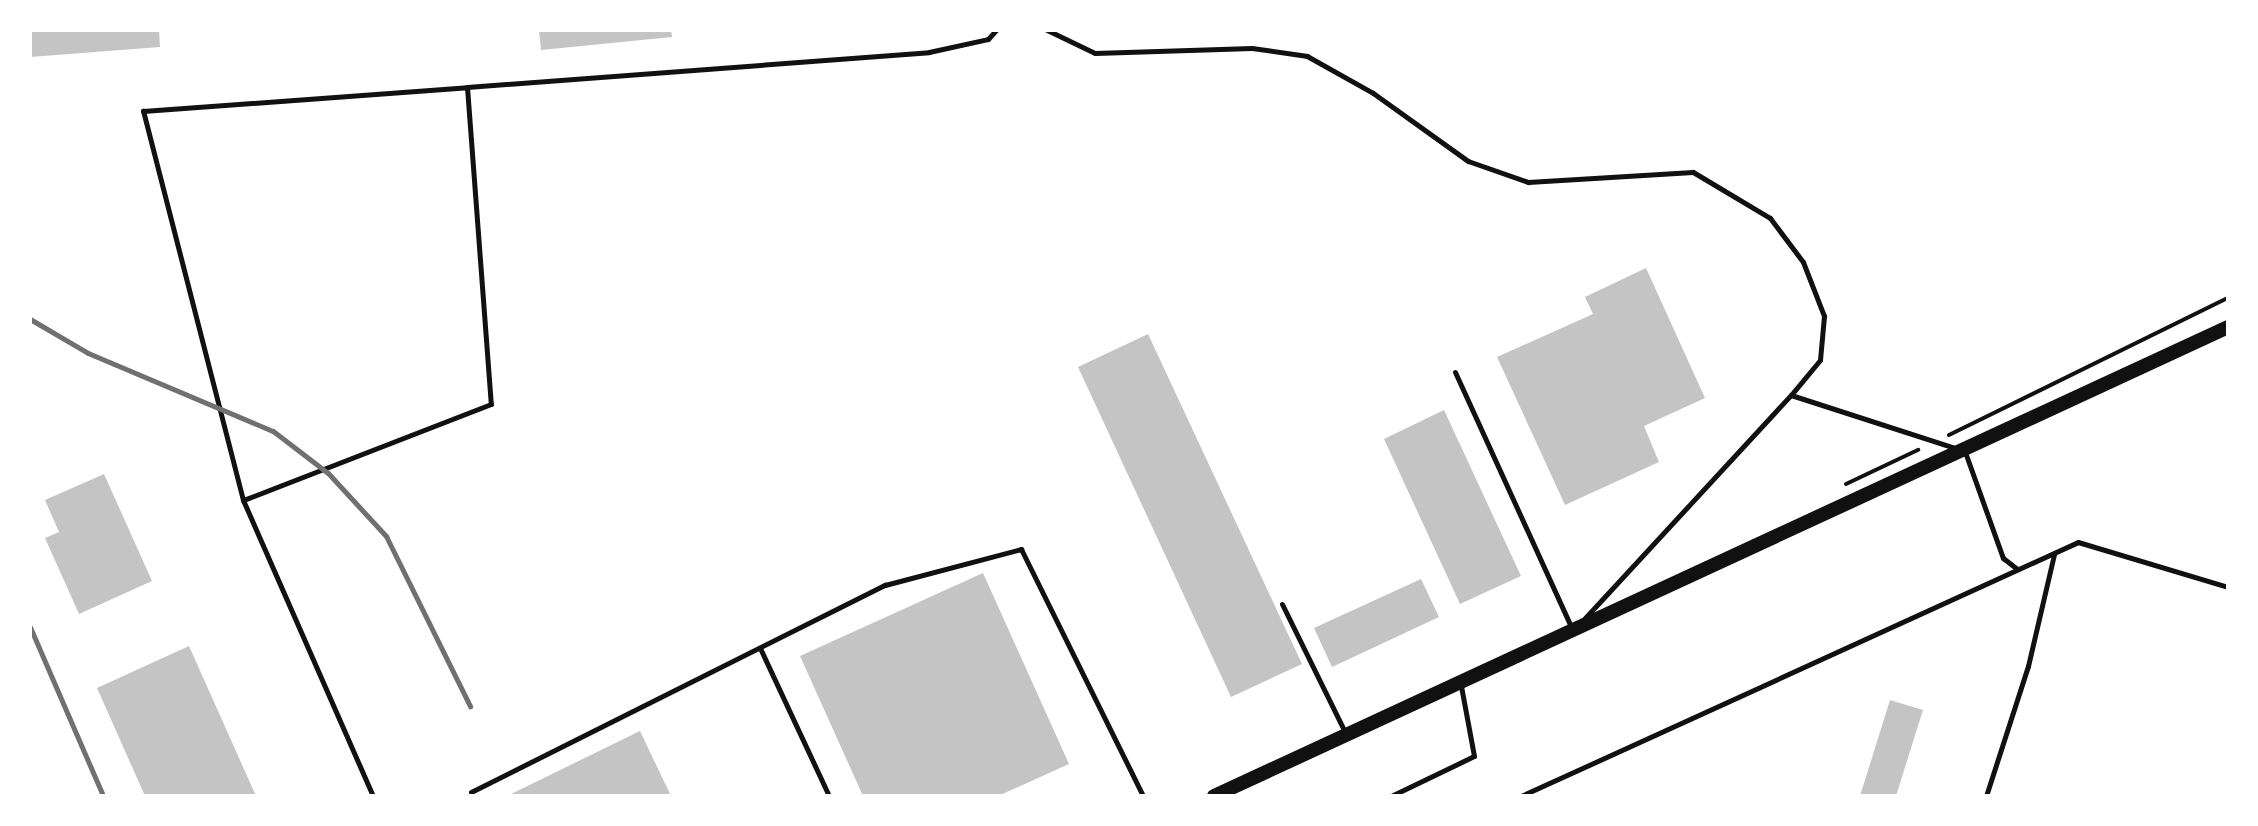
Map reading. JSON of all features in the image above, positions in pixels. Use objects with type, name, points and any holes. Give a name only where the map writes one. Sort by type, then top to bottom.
[{"type":"main road","points":[[1214,796],[2228,327]]},
{"type":"lane","points":[[374,796],[243,500],[143,111],[929,52],[988,40],[996,30]]},
{"type":"lane","points":[[1047,30],[1095,53],[1252,48],[1307,56],[1373,93],[1468,162],[1528,182],[1693,172],[1770,218],[1803,262],[1824,316],[1820,360],[1574,632],[1455,372]]},
{"type":"lane","points":[[243,500],[491,404],[468,87]]},
{"type":"lane","points":[[1791,395],[1965,451],[2003,558],[2018,569]]},
{"type":"lane","points":[[1521,796],[2078,542],[2228,587]]},
{"type":"lane","points":[[472,792],[885,586],[1021,549],[1143,796]]},
{"type":"lane","points":[[1986,796],[2028,666],[2054,553]]},
{"type":"lane","points":[[1282,604],[1346,735]]},
{"type":"lane","points":[[760,648],[828,796]]},
{"type":"lane","points":[[1390,796],[1474,756],[1461,683]]},
{"type":"building","points":[[30,30],[159,30],[160,47],[30,57]]},
{"type":"building","points":[[539,30],[671,30],[672,37],[541,50]]},
{"type":"building","points":[[1646,268],[1705,398],[1644,426],[1659,462],[1565,505],[1497,357],[1593,314],[1585,297]]},
{"type":"building","points":[[1148,334],[1302,664],[1231,697],[1078,367]]},
{"type":"building","points":[[1444,410],[1521,576],[1460,604],[1384,439]]},
{"type":"building","points":[[104,474],[152,581],[79,614],[45,538],[59,532],[45,500]]},
{"type":"building","points":[[983,573],[1069,764],[998,796],[863,796],[800,656]]},
{"type":"building","points":[[1421,579],[1439,617],[1332,667],[1314,628]]},
{"type":"building","points":[[189,646],[256,796],[145,796],[97,688]]},
{"type":"building","points":[[1890,700],[1923,710],[1896,796],[1860,796]]},
{"type":"building","points":[[640,731],[671,796],[507,796]]},
{"type":"railway","points":[[30,319],[88,353],[273,431],[328,473],[386,536],[470,706]]},
{"type":"railway","points":[[30,627],[103,796]]}]
